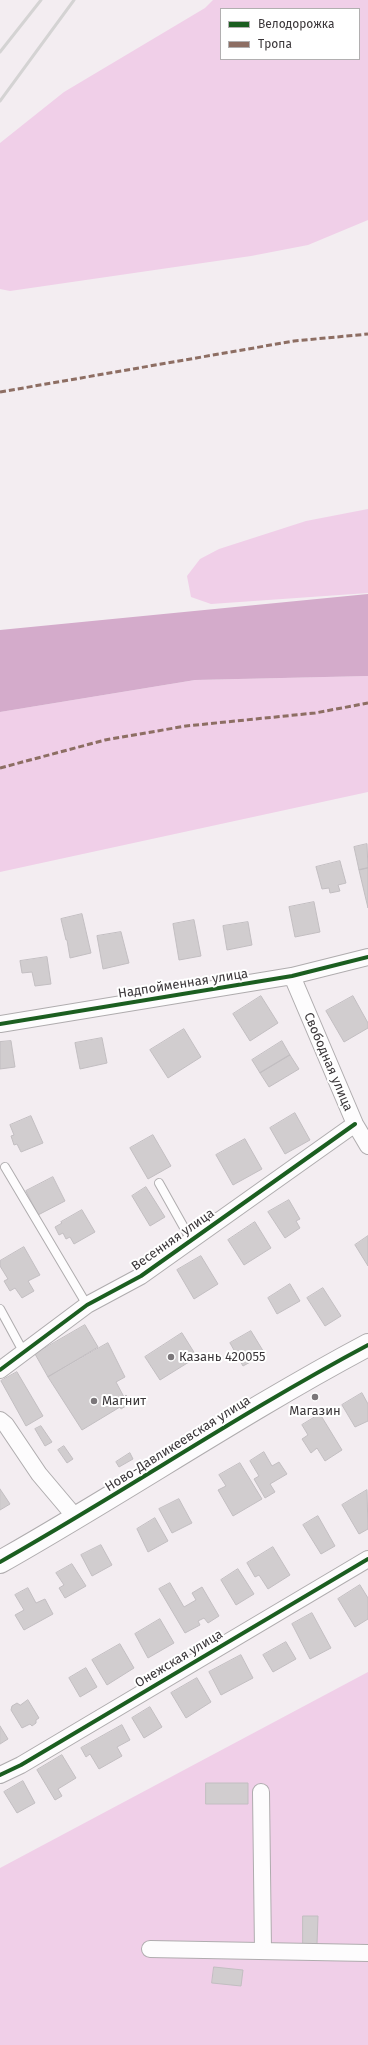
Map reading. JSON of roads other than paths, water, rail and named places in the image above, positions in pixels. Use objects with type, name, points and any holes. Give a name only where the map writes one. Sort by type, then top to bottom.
[{"type":"street","name":"Надпойменная улица","points":[[0,1024],[292,976],[368,957]]},
{"type":"street","name":"Свободная улица","points":[[292,976],[355,1124],[368,1146]]},
{"type":"street","name":"Весенняя улица","points":[[0,1370],[87,1305],[141,1276],[355,1124]]},
{"type":"street","name":"Ново-Давликеевская улица","points":[[0,1562],[77,1519],[182,1452],[255,1408],[308,1377],[368,1345]]},
{"type":"street","points":[[0,1420],[6,1425],[39,1474],[77,1519]]},
{"type":"street","name":"Онежская улица","points":[[0,1775],[21,1765],[368,1559]]},
{"type":"street","points":[[261,1792],[263,1950]]},
{"type":"street","points":[[150,1949],[368,1953]]},
{"type":"lane","points":[[5,1167],[87,1305]]},
{"type":"lane","points":[[159,1183],[191,1240]]},
{"type":"lane","points":[[0,1309],[24,1353]]},
{"type":"railway","points":[[0,52],[41,0]]},
{"type":"railway","points":[[0,101],[74,0]]},
{"type":"place","name":"Казань 420055","points":[[171,1357]]},
{"type":"place","name":"Магазин","points":[[315,1397]]},
{"type":"place","name":"Магнит","points":[[94,1401]]}]
